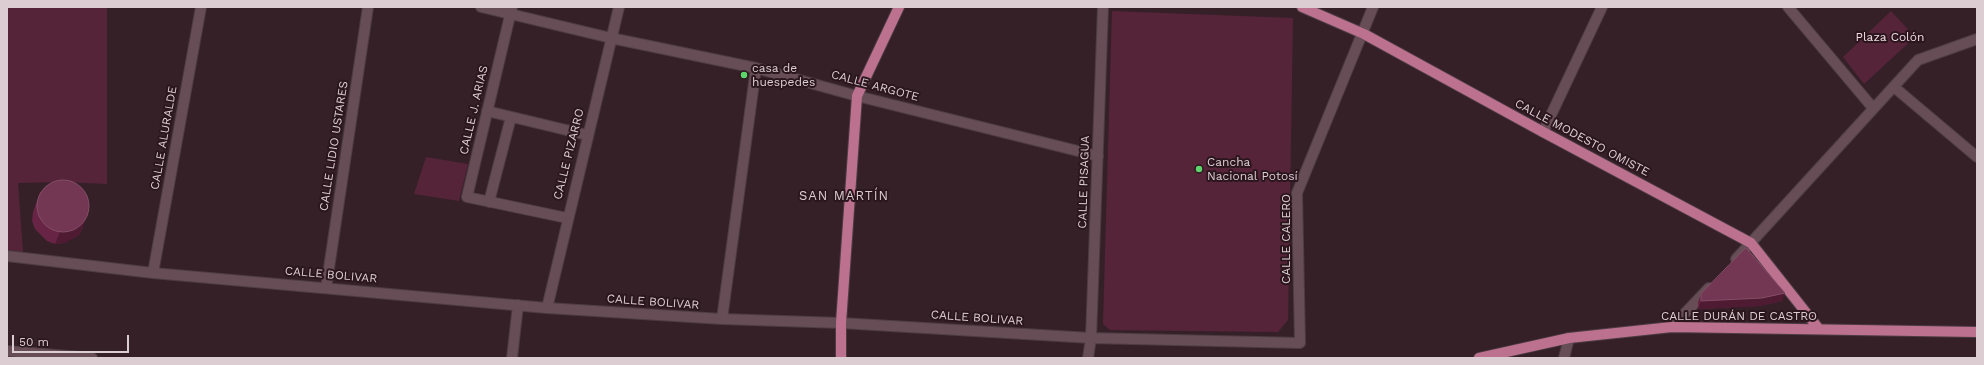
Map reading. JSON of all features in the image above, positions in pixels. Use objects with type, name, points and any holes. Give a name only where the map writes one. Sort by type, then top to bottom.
[{"type":"main road","points":[[841,358],[841,323],[857,96],[899,7]]},
{"type":"main road","name":"CALLE MODESTO OMISTE","points":[[1302,7],[1364,34],[1543,132],[1751,242],[1819,329]]},
{"type":"main road","name":"CALLE DURÁN DE CASTRO","points":[[1479,358],[1569,338],[1672,327],[1977,332]]},
{"type":"street","name":"CALLE ALURALDE","points":[[153,273],[201,7]]},
{"type":"street","name":"CALLE LIDIO USTARES","points":[[326,288],[368,7]]},
{"type":"street","name":"CALLE ARGOTE","points":[[481,7],[511,11],[611,38],[756,68],[857,96],[1098,156]]},
{"type":"street","name":"CALLE PIZARRO","points":[[547,308],[567,218],[619,7]]},
{"type":"street","name":"CALLE PISAGUA","points":[[1088,358],[1091,338],[1103,7]]},
{"type":"street","name":"CALLE CALERO","points":[[1300,343],[1297,193],[1364,34],[1373,7]]},
{"type":"street","points":[[1543,132],[1602,7]]},
{"type":"street","points":[[1788,7],[1873,108]]},
{"type":"street","name":"CALLE J. ARIAS","points":[[511,11],[467,197],[567,218]]},
{"type":"street","points":[[1730,265],[1918,60],[1977,39]]},
{"type":"street","points":[[722,320],[756,68]]},
{"type":"street","points":[[1894,86],[1977,157]]},
{"type":"street","points":[[487,111],[587,135]]},
{"type":"street","points":[[489,202],[511,117]]},
{"type":"street","name":"CALLE BOLIVAR","points":[[7,256],[153,273],[547,308],[722,320],[841,323],[1091,338],[1300,343]]},
{"type":"street","points":[[1672,327],[1714,282]]},
{"type":"street","points":[[512,358],[518,305]]},
{"type":"street","points":[[1564,358],[1569,338]]},
{"type":"street","points":[[7,352],[92,358]]},
{"type":"green space","points":[[7,7],[107,7],[107,184],[64,182],[18,183],[23,252],[7,250]]},
{"type":"green space","name":"Cancha Nacional Potosí","points":[[1112,11],[1293,18],[1288,320],[1278,332],[1110,330],[1103,324]]},
{"type":"green space","name":"Plaza Colón","points":[[1891,11],[1915,37],[1864,84],[1843,57]]},
{"type":"green space","points":[[426,157],[468,164],[459,201],[414,194]]},
{"type":"building","points":[[63,180],[77,184],[85,192],[89,206],[85,220],[77,228],[63,232],[49,228],[41,220],[37,206],[41,192],[49,184]]},
{"type":"building","points":[[1746,248],[1785,293],[1762,298],[1701,301],[1701,294]]},
{"type":"place","name":"casa de huespedes","points":[[744,75]]},
{"type":"place","name":"Cancha Nacional Potosí","points":[[1199,169]]},
{"type":"district","name":"SAN MARTÍN","points":[[844,196]]}]
